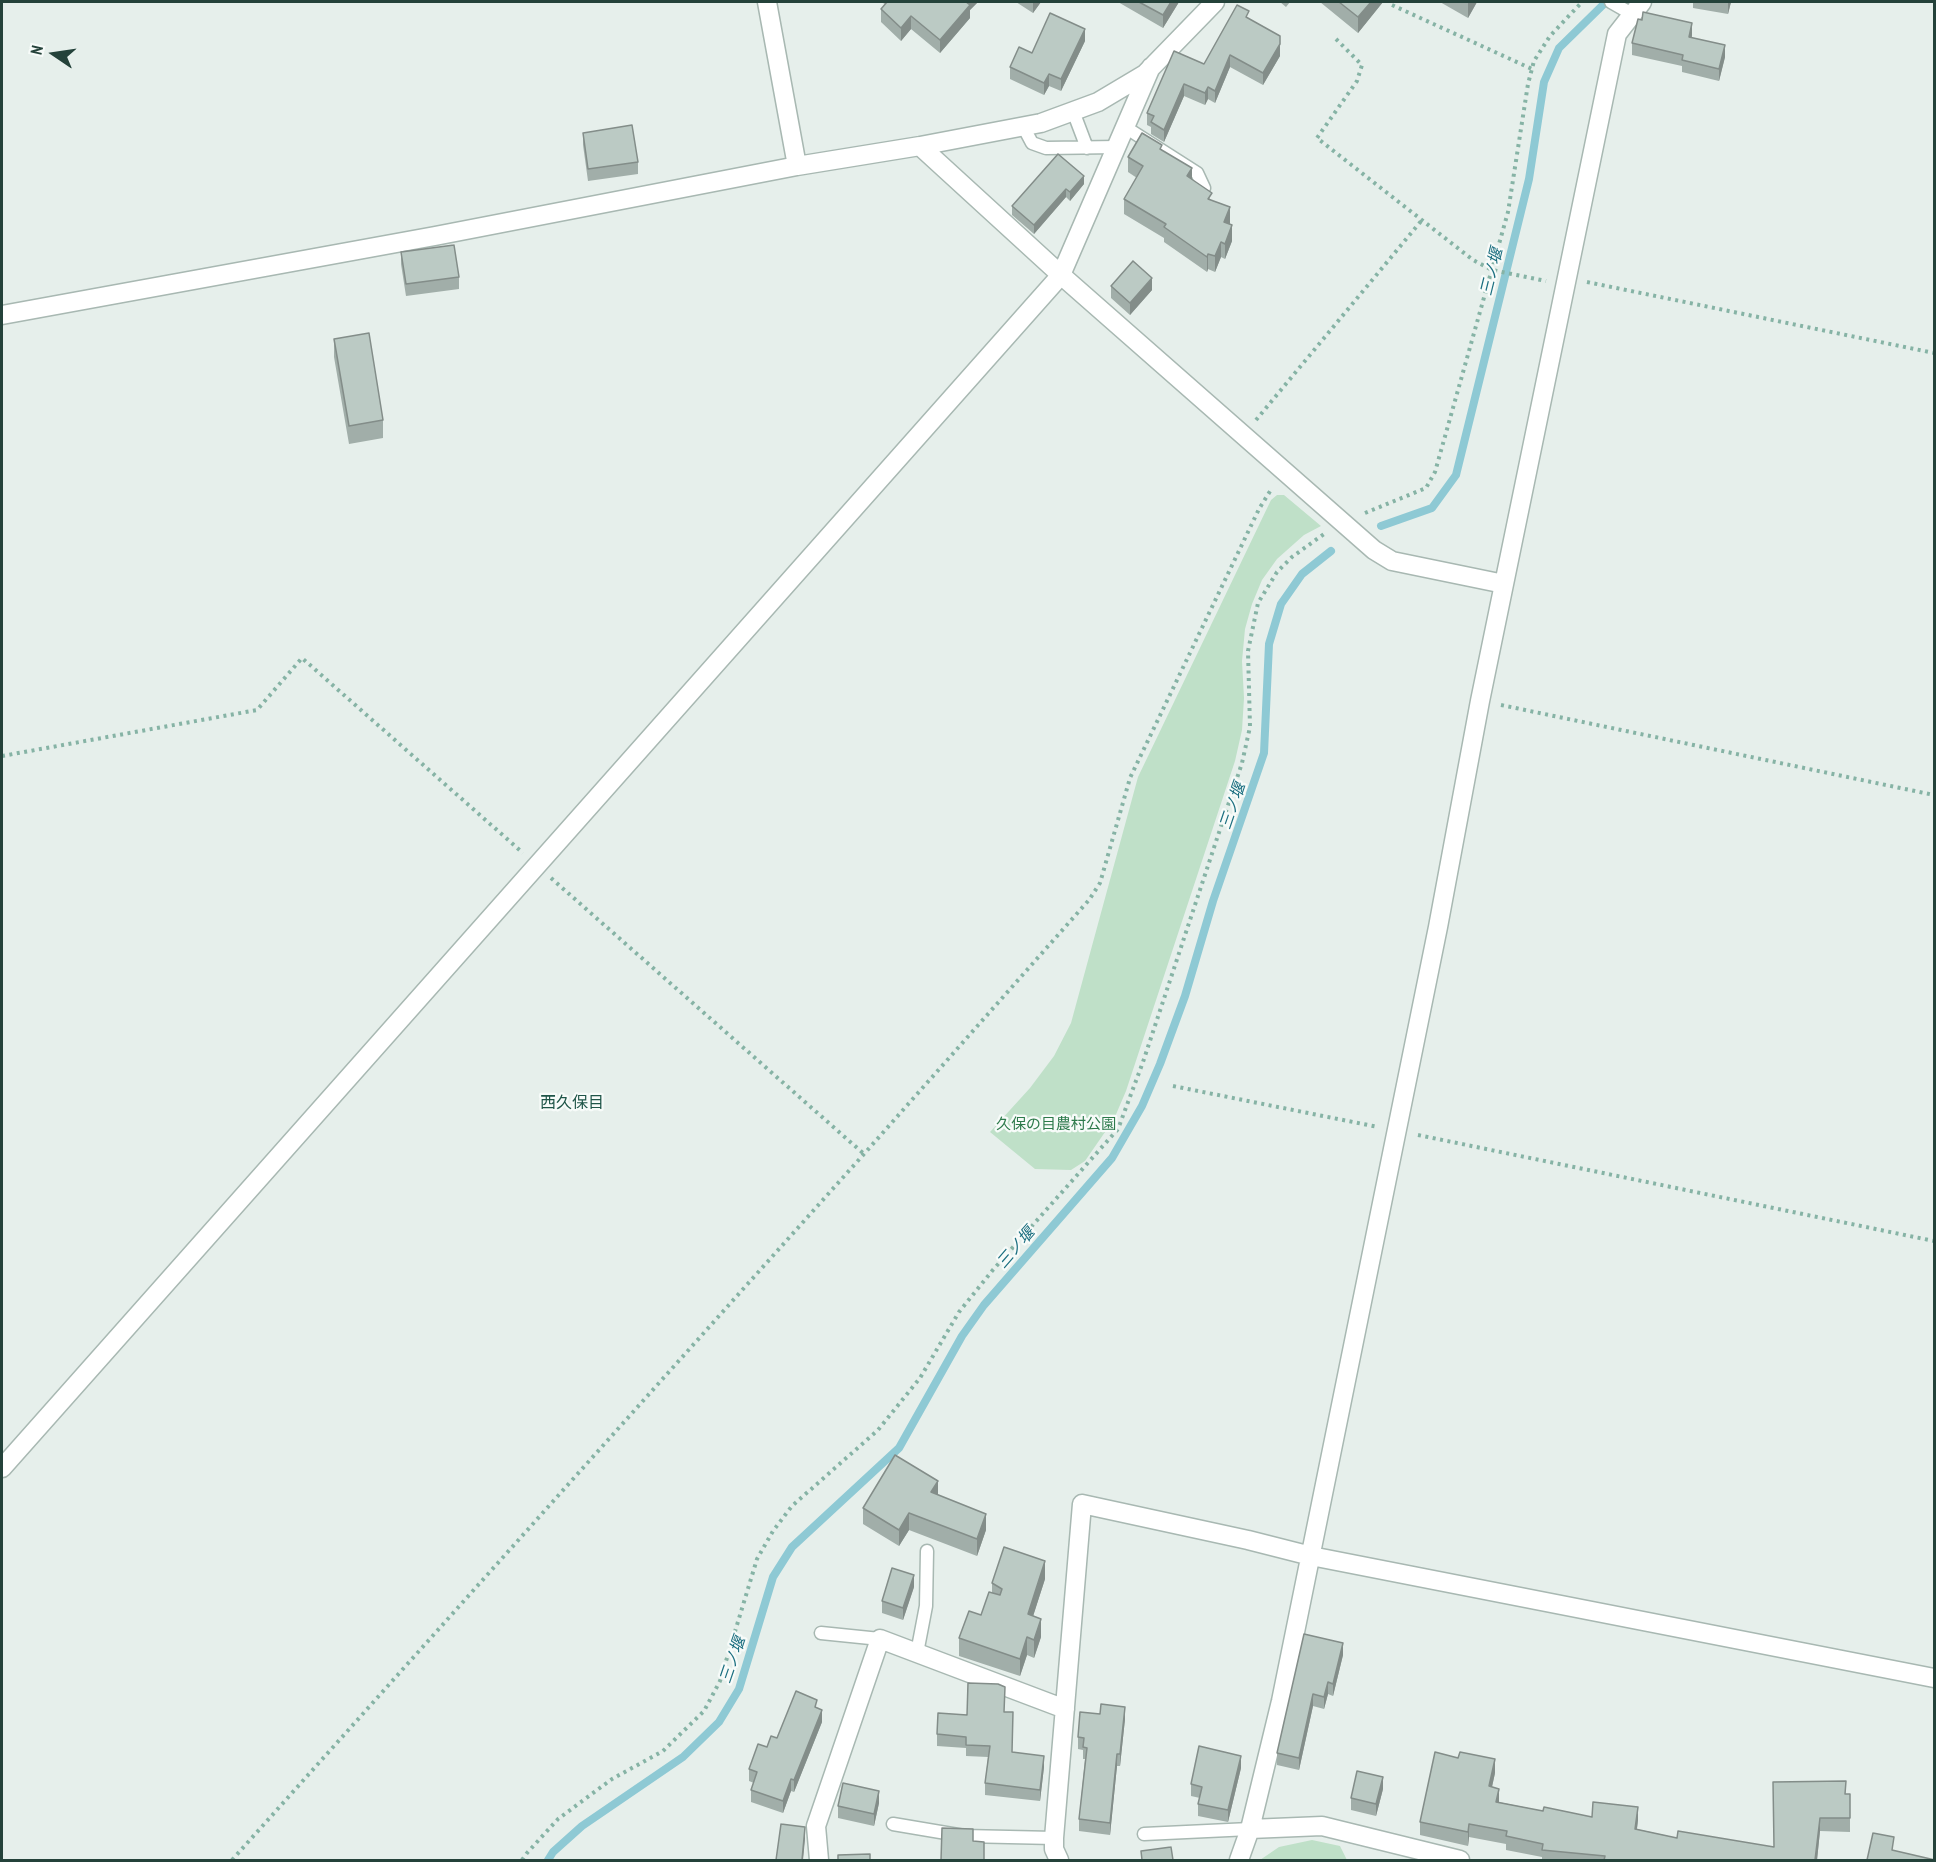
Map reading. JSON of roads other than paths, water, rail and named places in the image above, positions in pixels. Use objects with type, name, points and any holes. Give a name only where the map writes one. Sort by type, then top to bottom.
[{"type":"street","points":[[766,2],[797,166]]},
{"type":"street","points":[[2,315],[435,236],[797,166],[1041,123],[1098,102],[1145,74],[1215,2]]},
{"type":"street","points":[[1239,1860],[1250,1829],[1281,1701],[1438,927],[1480,701],[1617,34],[1632,8]]},
{"type":"street","points":[[2,1468],[1061,275],[1151,67]]},
{"type":"street","points":[[920,146],[1061,275],[1374,550],[1392,561],[1504,584]]},
{"type":"street","points":[[1059,1860],[1054,1849],[1054,1838],[1082,1504],[1311,1556],[1935,1678]]},
{"type":"street","points":[[819,1860],[816,1826],[880,1639],[1065,1709]]},
{"type":"street","points":[[1250,1829],[1322,1826],[1460,1860]]},
{"type":"lane","points":[[1611,2],[1632,8]]},
{"type":"lane","points":[[1073,111],[1087,148]]},
{"type":"lane","points":[[1023,126],[1032,143],[1046,148],[1117,147]]},
{"type":"lane","points":[[1125,127],[1197,173],[1204,188]]},
{"type":"lane","points":[[917,1653],[926,1606],[927,1551]]},
{"type":"lane","points":[[821,1633],[880,1639]]},
{"type":"lane","points":[[893,1824],[964,1836],[1054,1838]]},
{"type":"lane","points":[[1144,1834],[1250,1829]]},
{"type":"waterway","name":"三ノ堰","points":[[1381,526],[1432,508],[1456,475],[1529,179],[1544,82],[1559,48],[1606,2]]},
{"type":"waterway","name":"三ノ堰","points":[[548,1860],[553,1852],[582,1826],[683,1757],[719,1722],[739,1689],[773,1577],[792,1547],[899,1448],[962,1336],[984,1305],[1112,1158],[1142,1106],[1160,1064],[1185,996],[1213,901],[1264,753],[1269,644],[1281,604],[1302,574],[1331,551]]},
{"type":"district","name":"西久保目","points":[[572,1103]]},
{"type":"park label","name":"久保の目農村公園","points":[[1056,1125]]}]
